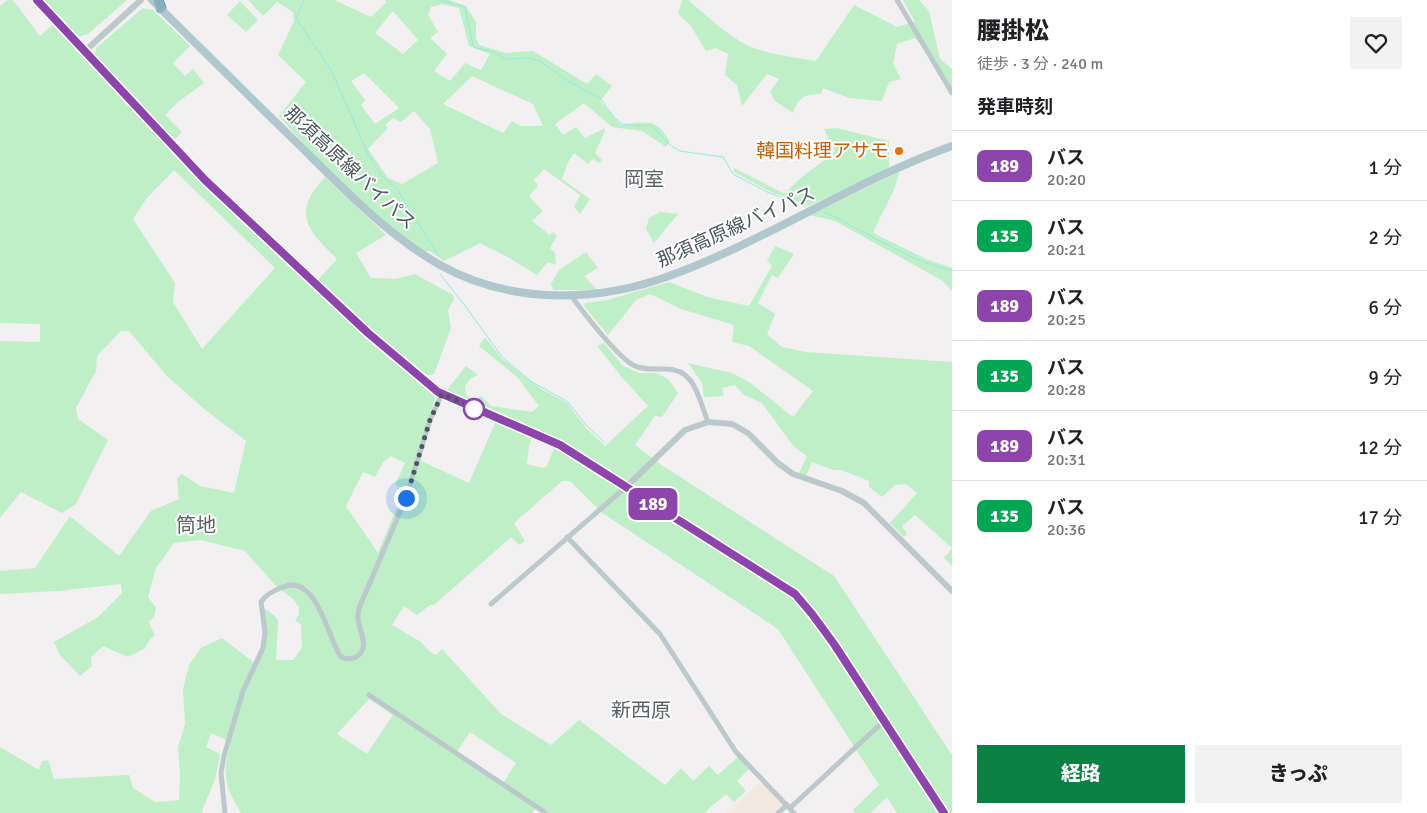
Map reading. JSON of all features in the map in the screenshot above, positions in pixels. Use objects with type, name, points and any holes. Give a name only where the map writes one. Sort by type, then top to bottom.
[{"type":"main road","points":[[37,0],[205,180],[388,351],[442,394],[552,440],[775,581],[803,602],[834,644],[944,813]]},
{"type":"main road","name":"那須高原線バイパス","points":[[152,0],[159,4],[348,192],[410,245],[442,265],[483,282],[538,295],[571,296],[620,290],[690,268],[904,166],[952,146]]},
{"type":"street","points":[[85,51],[140,0]]},
{"type":"street","points":[[897,0],[952,93]]},
{"type":"street","points":[[571,296],[618,352],[632,365],[648,369],[670,368],[685,373],[694,385],[708,422]]},
{"type":"street","points":[[226,813],[222,773],[224,756],[243,691],[263,648],[265,632],[261,602],[263,598],[287,585],[298,586],[315,601],[323,613],[341,657],[351,659],[358,656],[364,642],[358,618],[360,606],[368,592],[406,498],[430,420],[442,394]]},
{"type":"street","points":[[491,604],[626,487],[685,430],[708,422],[726,422],[738,426],[748,433],[778,463],[793,474],[858,498],[952,591]]},
{"type":"street","points":[[567,537],[660,634],[736,752],[794,813]]},
{"type":"street","points":[[369,695],[546,813]]},
{"type":"street","points":[[778,813],[788,807],[884,721]]},
{"type":"green space","points":[[8,0],[13,0],[40,36],[54,24],[212,190],[436,395],[417,459],[469,483],[496,421],[538,437],[537,439],[531,439],[527,464],[542,468],[547,466],[554,443],[474,405],[476,399],[481,396],[491,406],[532,412],[539,406],[517,377],[479,346],[485,337],[501,358],[541,389],[567,403],[586,428],[605,446],[648,406],[597,346],[604,343],[623,366],[639,373],[656,373],[668,379],[678,393],[662,417],[655,416],[635,445],[657,462],[834,576],[952,755],[952,813],[897,813],[887,797],[870,813],[856,813],[853,810],[879,785],[778,629],[601,512],[570,481],[562,481],[514,523],[525,541],[519,545],[511,537],[434,605],[430,605],[417,615],[404,606],[392,625],[421,642],[430,652],[436,655],[442,649],[501,714],[551,745],[579,720],[665,785],[681,768],[693,781],[709,766],[718,775],[738,757],[749,769],[737,781],[746,791],[734,802],[726,794],[704,813],[550,813],[538,805],[532,813],[241,813],[226,779],[226,762],[231,742],[211,733],[206,747],[220,754],[215,780],[201,813],[0,813],[0,747],[39,770],[42,761],[48,760],[54,779],[129,775],[133,788],[155,802],[179,800],[178,748],[185,724],[183,689],[189,665],[201,648],[222,638],[257,665],[264,649],[264,608],[275,616],[278,621],[276,660],[293,660],[302,648],[301,624],[295,621],[299,614],[299,607],[293,599],[277,587],[245,551],[201,540],[174,543],[156,568],[148,597],[156,608],[154,617],[149,622],[155,636],[151,638],[144,649],[128,657],[103,646],[91,657],[92,666],[80,676],[60,655],[54,642],[98,617],[122,593],[121,584],[59,591],[0,594],[0,571],[35,568],[70,516],[119,556],[151,511],[179,499],[177,478],[182,474],[200,486],[234,493],[246,441],[203,408],[167,376],[129,331],[121,331],[97,356],[96,371],[76,408],[78,419],[108,440],[76,504],[62,513],[21,492],[0,518],[0,341],[40,342],[40,324],[0,323],[0,6]],"holes":[[[174,170],[275,268],[202,349],[173,302],[175,283],[133,219],[146,199]],[[391,456],[405,463],[395,485],[404,490],[378,553],[346,506],[363,472],[375,477],[383,462]],[[369,699],[393,715],[367,754],[337,734]],[[470,732],[516,763],[503,783],[457,752]]]},
{"type":"green space","points":[[43,0],[127,0],[88,34],[78,37]]},
{"type":"green space","points":[[248,0],[334,0],[371,17],[386,3],[385,0],[449,0],[466,6],[476,22],[476,38],[479,45],[506,53],[533,51],[587,84],[596,74],[612,86],[600,101],[621,125],[650,123],[660,128],[670,142],[666,147],[642,131],[612,127],[584,103],[555,124],[563,135],[576,127],[585,138],[605,128],[595,153],[602,160],[599,163],[593,159],[588,164],[574,153],[568,162],[562,179],[590,199],[580,214],[574,207],[580,195],[544,169],[534,180],[538,186],[529,196],[543,211],[532,221],[550,235],[553,232],[557,236],[550,248],[555,253],[556,265],[548,262],[537,275],[480,243],[444,261],[430,251],[424,251],[404,237],[365,205],[329,171],[279,116],[306,82],[278,55],[294,21],[293,12],[277,2],[263,16]],"holes":[[[442,4],[459,8],[469,46],[490,54],[481,70],[465,63],[450,81],[434,71],[447,54],[430,38],[438,32],[428,15],[431,7]],[[393,11],[418,40],[403,54],[375,33]],[[364,73],[399,108],[375,124],[361,105],[365,100],[351,81]],[[472,76],[533,104],[543,126],[520,126],[512,121],[503,133],[443,104]],[[414,111],[430,129],[438,163],[402,184],[388,178],[368,149],[388,128],[385,125],[393,118],[401,122]]]},
{"type":"green space","points":[[682,0],[688,0],[726,32],[751,47],[775,54],[816,61],[854,5],[897,27],[915,22],[903,0],[919,0],[929,11],[940,59],[952,69],[952,90],[934,60],[915,38],[897,44],[893,64],[901,79],[889,82],[882,101],[849,98],[823,88],[821,94],[806,96],[800,100],[793,113],[775,101],[770,92],[779,79],[767,74],[742,106],[737,85],[725,75],[728,54],[716,48],[706,51],[691,26],[678,14]]},
{"type":"green space","points":[[240,1],[258,20],[246,32],[227,15]]},
{"type":"green space","points":[[143,8],[153,10],[190,46],[173,63],[185,76],[193,69],[204,83],[179,101],[165,115],[182,132],[172,142],[95,56],[96,48]]},
{"type":"green space","points":[[837,128],[889,141],[889,168],[809,206],[769,191],[734,172],[734,168],[785,194],[835,151],[824,129]]},
{"type":"green space","points":[[899,172],[892,195],[873,233],[926,259],[952,268],[952,291],[943,281],[835,221],[810,215]]},
{"type":"green space","points":[[325,177],[386,235],[356,253],[371,278],[396,279],[415,274],[453,295],[454,300],[448,310],[451,328],[434,374],[422,376],[318,280],[337,259],[314,235],[307,221],[307,205],[314,190]]},
{"type":"green space","points":[[660,212],[678,214],[654,243],[646,229],[649,218]]},
{"type":"green space","points":[[775,246],[794,254],[778,278],[772,275],[758,303],[775,314],[767,334],[782,347],[806,352],[952,362],[952,548],[915,515],[902,526],[907,534],[904,537],[890,523],[917,493],[906,484],[895,485],[882,497],[869,487],[869,481],[841,470],[833,470],[812,462],[806,476],[799,473],[807,456],[794,447],[762,403],[744,395],[735,385],[722,388],[724,396],[704,397],[702,383],[688,363],[732,373],[749,382],[793,417],[813,391],[749,346],[732,342],[734,325],[681,309],[650,294],[636,300],[608,335],[584,306],[585,303],[607,300],[669,282],[707,297],[749,306],[772,266],[767,261]]},
{"type":"green space","points":[[586,252],[598,268],[584,276],[597,290],[553,290],[551,284],[559,270]]},
{"type":"green space","points":[[466,366],[478,375],[470,379],[465,386],[466,395],[473,399],[470,403],[446,391]]},
{"type":"green space","points":[[952,548],[952,566],[944,558]]},
{"type":"sand","points":[[761,782],[784,805],[776,813],[726,813]]},
{"type":"waterway","points":[[304,0],[296,18],[331,70],[369,156],[381,175],[397,189],[438,255]]},
{"type":"waterway","points":[[439,0],[465,8],[473,45],[476,48],[494,52],[506,59],[528,58],[538,60],[568,81],[600,98],[613,116],[622,124],[652,125],[670,145],[680,151],[723,157],[733,174],[767,192],[806,206]]},
{"type":"waterway","points":[[824,212],[903,253],[935,266],[952,270]]},
{"type":"waterway","points":[[440,274],[502,357],[532,382],[568,402],[585,424],[605,443]]},
{"type":"bus line","name":"189","points":[[37,0],[205,180],[368,333],[438,392],[454,401],[542,435],[560,445],[795,594],[834,644],[944,813]]},
{"type":"place","name":"韓国料理アサモ","points":[[899,151]]},
{"type":"district","name":"岡室","points":[[644,179]]},
{"type":"district","name":"筒地","points":[[196,525]]},
{"type":"district","name":"新西原","points":[[641,710]]},
{"type":"route","points":[[406,498],[430,420],[442,394],[454,401],[481,411],[474,409]]}]
